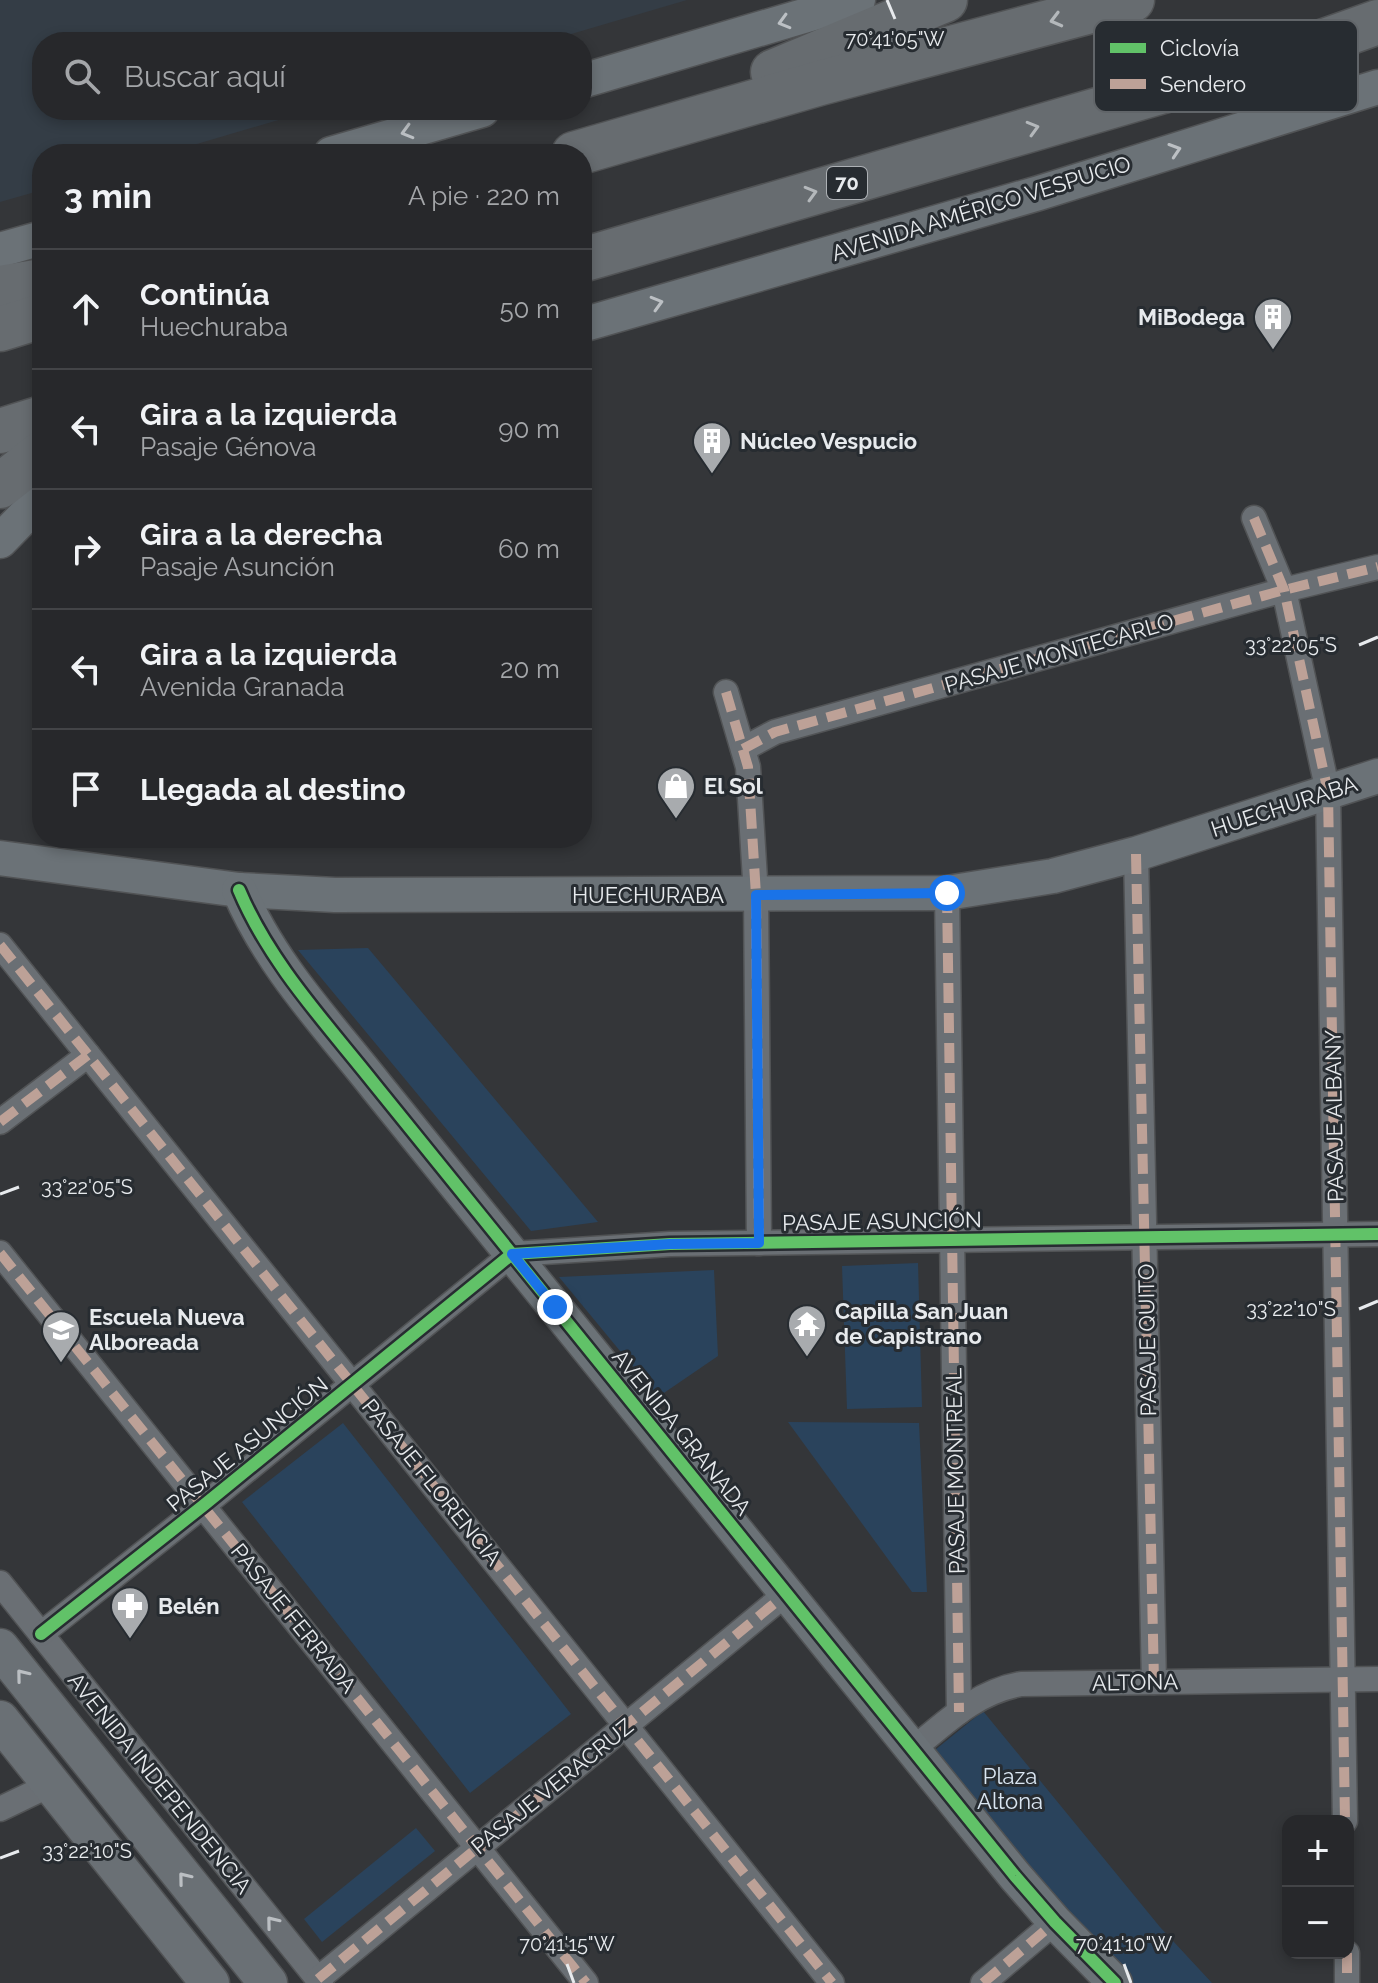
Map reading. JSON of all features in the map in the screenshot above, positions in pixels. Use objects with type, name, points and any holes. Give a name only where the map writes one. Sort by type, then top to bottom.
[{"type":"highway","points":[[592,148],[945,0]]},
{"type":"highway","points":[[592,149],[820,83],[1132,0]]},
{"type":"highway","name":"70","points":[[1358,29],[1378,22]]},
{"type":"highway","points":[[1358,47],[1378,45]]},
{"type":"highway","name":"70","points":[[592,257],[1094,111]]},
{"type":"highway","points":[[0,288],[32,283]]},
{"type":"highway","points":[[0,329],[32,319]]},
{"type":"highway","points":[[0,431],[32,421]]},
{"type":"highway","points":[[0,486],[32,461]]},
{"type":"main road","name":"AVENIDA INDEPENDENCIA","points":[[0,1648],[268,1983]]},
{"type":"main road","points":[[0,1720],[210,1983]]},
{"type":"street","points":[[592,78],[858,0]]},
{"type":"street","name":"AVENIDA AMÉRICO VESPUCIO","points":[[1358,93],[1378,87]]},
{"type":"street","name":"AVENIDA AMÉRICO VESPUCIO","points":[[592,322],[982,210],[1298,112]]},
{"type":"street","points":[[365,144],[448,120]]},
{"type":"street","points":[[0,250],[32,241]]},
{"type":"street","points":[[0,541],[32,507]]},
{"type":"street","name":"PASAJE ALBANY","points":[[1254,518],[1284,590],[1328,792],[1345,1815]]},
{"type":"street","name":"PASAJE MONTECARLO","points":[[743,749],[775,732],[1284,590],[1378,567]]},
{"type":"street","points":[[726,692],[748,767],[756,895],[759,1243]]},
{"type":"street","name":"HUECHURABA","points":[[0,858],[239,890],[335,895],[947,893],[1053,876],[1136,854],[1378,776]]},
{"type":"street","name":"PASAJE QUITO","points":[[1136,854],[1154,1682]]},
{"type":"street","name":"AVENIDA GRANADA","points":[[239,890],[251,919],[278,962],[512,1254],[912,1750],[1055,1922],[1115,1983]]},
{"type":"street","name":"PASAJE MONTREAL","points":[[947,893],[959,1712]]},
{"type":"street","name":"PASAJE FLORENCIA","points":[[0,945],[832,1983]]},
{"type":"street","points":[[0,1122],[88,1055]]},
{"type":"street","name":"PASAJE ASUNCIÓN","points":[[41,1634],[512,1254],[670,1244],[1378,1234]]},
{"type":"street","name":"PASAJE FERRADA","points":[[0,1253],[586,1983]]},
{"type":"street","name":"AVENIDA INDEPENDENCIA","points":[[0,1583],[319,1981]]},
{"type":"street","name":"PASAJE VERACRUZ","points":[[319,1981],[787,1593]]},
{"type":"street","name":"ALTONA","points":[[912,1750],[959,1712],[990,1692],[1021,1684],[1378,1679]]},
{"type":"street","points":[[0,1809],[52,1784]]},
{"type":"street","points":[[983,1983],[1055,1922]]},
{"type":"street","points":[[1347,1959],[1347,1983]]},
{"type":"shaded area","points":[[0,0],[687,0],[578,32],[32,32],[32,120],[278,120],[197,144],[32,144],[32,193],[0,202]]},
{"type":"green space","points":[[368,948],[598,1222],[531,1231],[298,950]]},
{"type":"green space","points":[[918,1263],[922,1407],[847,1409],[842,1266]]},
{"type":"green space","points":[[714,1270],[718,1356],[658,1397],[559,1277]]},
{"type":"green space","points":[[788,1422],[919,1423],[927,1592],[912,1592]]},
{"type":"green space","points":[[343,1423],[571,1714],[470,1793],[242,1502]]},
{"type":"green space","name":"Plaza Altona","points":[[983,1711],[1160,1927],[1212,1983],[1130,1983],[930,1754]]},
{"type":"green space","points":[[416,1828],[435,1851],[322,1942],[304,1919]]},
{"type":"marked path","points":[[1254,518],[1284,590],[1328,792],[1345,1815]]},
{"type":"marked path","points":[[743,749],[775,732],[1284,590],[1378,567]]},
{"type":"marked path","points":[[726,692],[748,767],[756,895],[759,1243]]},
{"type":"marked path","points":[[1136,854],[1154,1682]]},
{"type":"marked path","points":[[947,893],[959,1712]]},
{"type":"marked path","points":[[0,945],[832,1983]]},
{"type":"marked path","points":[[0,1122],[88,1055]]},
{"type":"marked path","points":[[0,1253],[586,1983]]},
{"type":"marked path","points":[[318,1979],[787,1593]]},
{"type":"marked path","points":[[983,1983],[1055,1922]]},
{"type":"marked path","points":[[1347,1959],[1347,1983]]},
{"type":"cycle path","points":[[239,890],[267,943],[319,1016],[1015,1876],[1115,1983]]},
{"type":"cycle path","points":[[41,1634],[512,1254],[670,1244],[1378,1234]]},
{"type":"place","name":"MiBodega","points":[[1273,351]]},
{"type":"place","name":"Núcleo Vespucio","points":[[712,475]]},
{"type":"place","name":"El Sol","points":[[676,820]]},
{"type":"place","name":"Capilla San Juan de Capistrano","points":[[807,1358]]},
{"type":"place","name":"Escuela Nueva Alboreada","points":[[61,1364]]},
{"type":"place","name":"Belén","points":[[130,1640]]},
{"type":"route","points":[[555,1307],[512,1254],[670,1244],[759,1243],[756,895],[947,893]]}]
